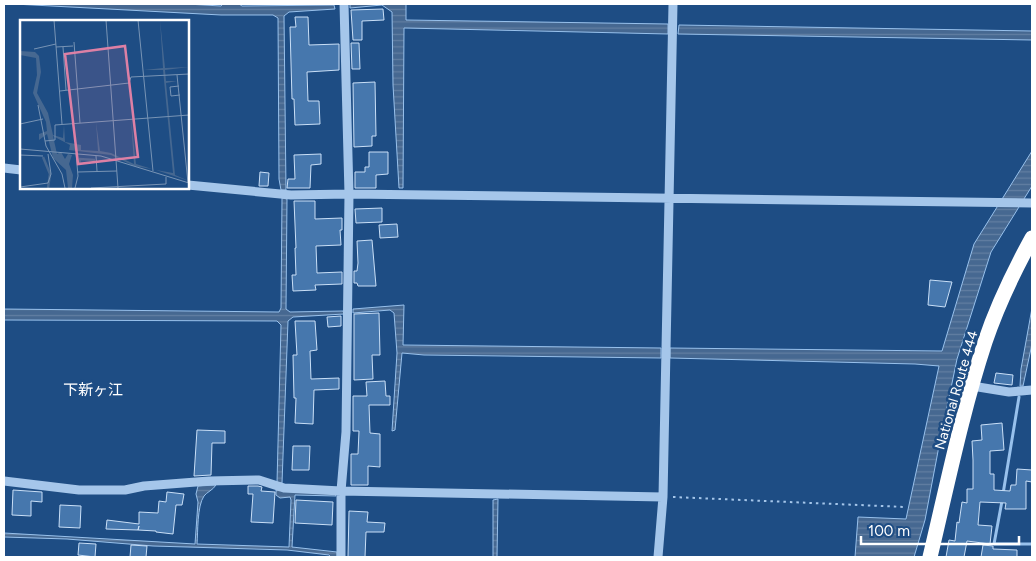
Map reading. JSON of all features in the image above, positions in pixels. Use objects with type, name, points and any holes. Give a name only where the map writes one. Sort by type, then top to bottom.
[{"type":"highway","name":"National Route 444","points":[[930,557],[985,341],[1004,294],[1032,238]]},
{"type":"street","points":[[341,557],[342,491],[346,432],[349,194],[344,4]]},
{"type":"street","points":[[658,557],[663,497],[673,4]]},
{"type":"street","points":[[4,168],[20,170]]},
{"type":"street","points":[[189,185],[291,194],[1028,203]]},
{"type":"street","points":[[972,386],[1009,392],[1032,390]]},
{"type":"street","points":[[4,481],[80,490],[125,490],[144,486],[209,481],[259,480],[284,488],[342,491],[663,497]]},
{"type":"path","points":[[663,497],[905,507]]},
{"type":"water","points":[[14,4],[334,5],[335,9],[289,12],[284,16],[286,190],[281,190],[279,179],[278,18],[273,15],[221,15]]},
{"type":"water","points":[[350,4],[406,4],[406,20],[668,24],[668,34],[404,28],[403,188],[399,188],[393,85],[392,12],[382,5],[350,8]]},
{"type":"water","points":[[679,25],[1032,31],[1032,40],[678,34]]},
{"type":"water","points":[[1032,151],[1032,186],[991,252],[957,359],[925,520],[914,557],[855,557],[858,517],[906,519],[939,366],[670,358],[670,348],[942,351],[974,244]]},
{"type":"water","points":[[282,198],[287,199],[286,309],[290,312],[343,311],[344,314],[293,317],[288,321],[282,483],[277,483],[281,325],[277,321],[4,320],[4,309],[279,312],[281,308]]},
{"type":"water","points":[[404,305],[403,345],[661,348],[661,358],[424,355],[402,353],[395,430],[392,431],[397,353],[394,313],[390,310],[353,313],[353,309]]},
{"type":"water","points":[[1032,308],[1032,344],[1023,386],[1020,386],[1021,369]]},
{"type":"water","points":[[216,485],[202,500],[199,512],[197,544],[289,547],[291,500],[290,497],[280,498],[276,495],[276,490],[335,494],[336,496],[295,495],[292,547],[337,552],[337,557],[287,550],[153,546],[67,539],[4,537],[4,533],[195,544],[198,502],[196,494],[198,486]]},
{"type":"water","points":[[498,499],[497,557],[493,557],[493,500]]},
{"type":"building","points":[[383,9],[384,20],[362,21],[362,40],[353,40],[351,10]]},
{"type":"building","points":[[295,17],[308,17],[309,45],[339,44],[339,70],[307,72],[308,101],[319,101],[320,124],[295,125],[294,99],[292,99],[290,27],[296,27]]},
{"type":"building","points":[[351,43],[359,43],[360,69],[352,69]]},
{"type":"building","points":[[375,82],[376,136],[372,136],[372,146],[354,147],[353,83]]},
{"type":"building","points":[[369,152],[388,152],[388,174],[376,175],[376,188],[355,188],[355,172],[365,172],[365,167],[369,167]]},
{"type":"building","points":[[321,154],[321,164],[311,165],[310,188],[287,188],[288,179],[295,179],[294,155]]},
{"type":"building","points":[[260,172],[269,173],[268,186],[259,186]]},
{"type":"building","points":[[294,201],[315,201],[315,219],[342,218],[342,230],[340,230],[341,245],[316,246],[317,273],[342,272],[342,284],[315,285],[316,290],[293,291],[292,275],[296,275]]},
{"type":"building","points":[[382,208],[382,222],[356,223],[355,209]]},
{"type":"building","points":[[397,224],[398,237],[380,238],[379,225]]},
{"type":"building","points":[[372,240],[376,286],[358,286],[357,283],[354,283],[354,271],[357,271],[358,263],[357,241]]},
{"type":"building","points":[[930,280],[952,282],[945,307],[928,305]]},
{"type":"building","points":[[379,313],[380,355],[372,355],[373,379],[354,380],[354,314]]},
{"type":"building","points":[[341,316],[341,326],[328,327],[327,317]]},
{"type":"building","points":[[295,321],[315,321],[317,350],[310,351],[311,379],[339,378],[339,389],[314,390],[313,424],[295,423],[296,398],[294,398],[293,355],[297,355]]},
{"type":"building","points":[[996,373],[1013,375],[1012,385],[994,383]]},
{"type":"building","points":[[385,381],[386,396],[390,396],[390,405],[369,405],[370,433],[380,434],[380,467],[368,466],[368,485],[351,485],[351,454],[358,454],[359,431],[353,431],[353,396],[367,396],[366,382]]},
{"type":"building","points":[[1002,423],[1004,450],[990,451],[990,474],[994,474],[994,490],[1010,491],[1011,485],[1016,485],[1017,469],[1032,470],[1032,482],[1026,481],[1026,509],[1005,509],[1006,503],[980,502],[978,525],[992,526],[990,544],[967,541],[964,557],[946,557],[949,540],[955,541],[962,502],[967,503],[967,489],[973,489],[972,441],[982,440],[981,425]]},
{"type":"building","points":[[197,430],[225,431],[225,443],[212,443],[211,475],[194,476]]},
{"type":"building","points":[[293,446],[310,446],[309,470],[292,470]]},
{"type":"building","points":[[248,486],[258,486],[262,487],[261,491],[275,492],[273,523],[251,522],[253,494],[248,494]]},
{"type":"building","points":[[13,490],[42,492],[42,502],[31,501],[31,516],[12,515]]},
{"type":"building","points":[[167,492],[184,494],[182,505],[176,505],[173,534],[156,531],[106,529],[107,520],[139,524],[139,512],[158,513],[159,501],[166,502]]},
{"type":"building","points":[[296,500],[333,502],[332,525],[295,523]]},
{"type":"building","points":[[60,505],[81,506],[80,528],[59,527]]},
{"type":"building","points":[[349,511],[368,512],[367,522],[385,523],[384,532],[366,532],[365,557],[348,557]]},
{"type":"building","points":[[79,543],[96,544],[95,557],[78,555]]},
{"type":"building","points":[[131,545],[147,546],[146,557],[130,557]]},
{"type":"building","points":[[983,545],[993,546],[993,549],[1017,550],[1017,557],[981,557]]},
{"type":"waterway","points":[[1003,494],[1019,397]]},
{"type":"waterway","points":[[1002,501],[994,544],[1032,544]]},
{"type":"district","name":"下新ヶ江","points":[[93,390]]}]
